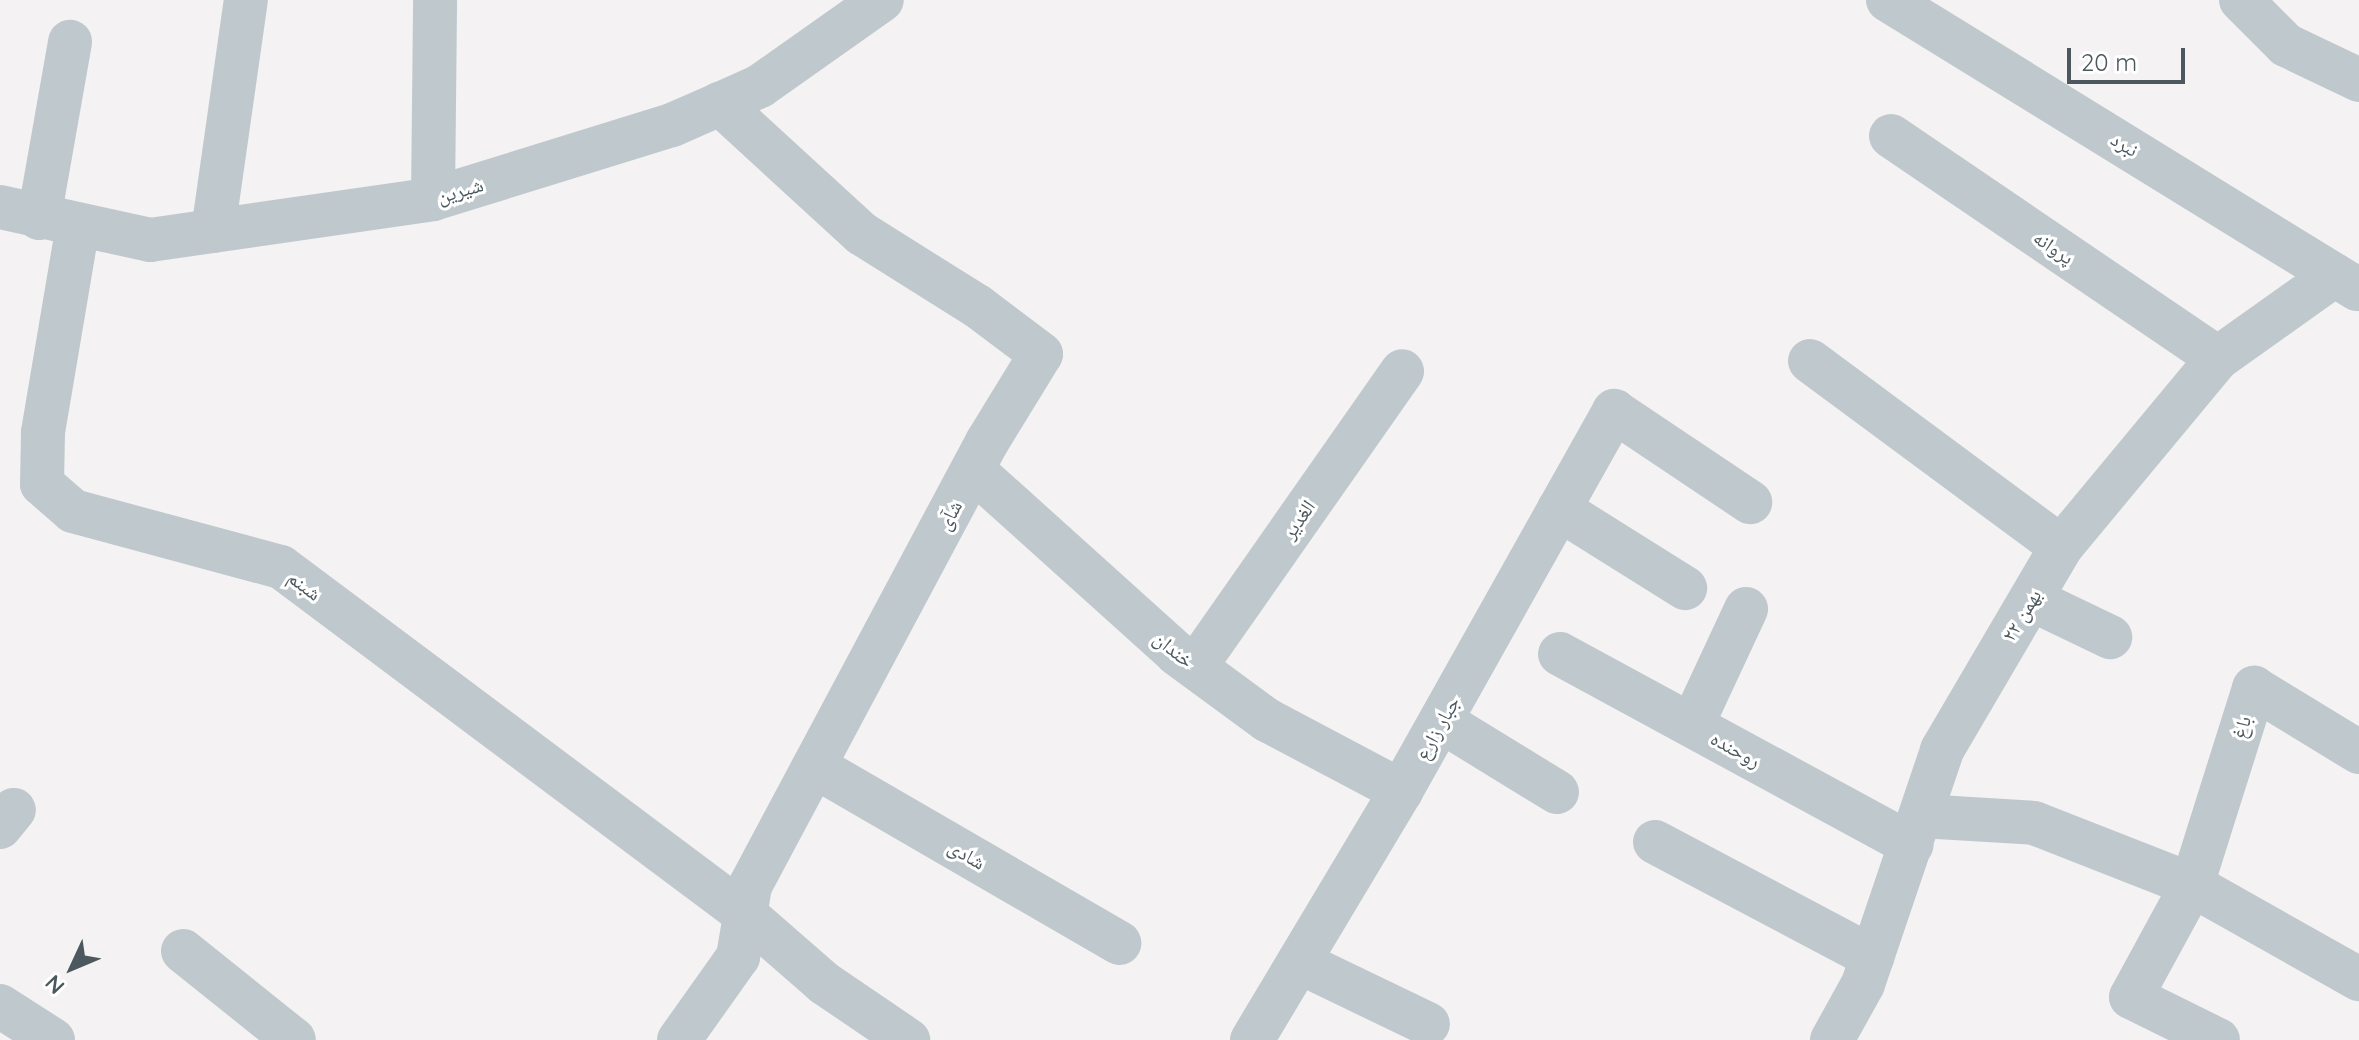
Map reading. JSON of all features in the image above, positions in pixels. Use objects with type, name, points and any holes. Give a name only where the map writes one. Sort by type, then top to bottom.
[{"type":"street","points":[[213,231],[246,0]]},
{"type":"street","points":[[433,199],[435,0]]},
{"type":"street","name":"شیرین","points":[[39,217],[150,240],[433,199],[672,125],[720,104],[760,86],[881,0]]},
{"type":"street","name":"نبرد","points":[[1888,0],[2347,283]]},
{"type":"street","points":[[2241,0],[2286,45],[2359,80]]},
{"type":"street","points":[[39,217],[70,42]]},
{"type":"street","name":"شآی","points":[[679,1040],[738,957],[750,886],[973,470],[1041,354],[977,306],[862,234],[720,104]]},
{"type":"street","name":"پروانه","points":[[1891,136],[2218,358]]},
{"type":"street","name":"شبنم","points":[[39,217],[42,484],[73,511],[281,567],[745,914]]},
{"type":"street","name":"۲۲ بهمن","points":[[1832,1040],[1872,957],[1942,750],[2061,547],[2218,358],[2347,283]]},
{"type":"street","points":[[1810,361],[2061,547]]},
{"type":"street","name":"الغدیر","points":[[1195,667],[1402,371]]},
{"type":"street","name":"جبار زارع","points":[[1252,1040],[1401,791],[1614,411],[1750,502]]},
{"type":"street","name":"خندان","points":[[973,470],[1195,667],[1267,720],[1401,791]]},
{"type":"street","points":[[1559,509],[1685,588]]},
{"type":"street","points":[[2031,599],[2110,637]]},
{"type":"street","points":[[1692,725],[1746,609]]},
{"type":"street","name":"روحنده","points":[[1560,654],[1692,725],[1917,830]]},
{"type":"street","name":"باغ","points":[[2192,885],[2254,688],[2359,752]]},
{"type":"street","points":[[1441,721],[1557,792]]},
{"type":"street","name":"شادی","points":[[814,766],[1119,943]]},
{"type":"street","points":[[1917,830],[2034,823],[2192,885],[2359,979]]},
{"type":"street","points":[[1655,842],[1872,957]]},
{"type":"street","points":[[2192,885],[2131,997],[2218,1040]]},
{"type":"street","points":[[745,914],[824,983],[908,1040]]},
{"type":"street","points":[[183,951],[294,1040]]},
{"type":"street","points":[[1299,962],[1428,1024]]},
{"type":"street","points":[[0,1006],[53,1040]]}]
